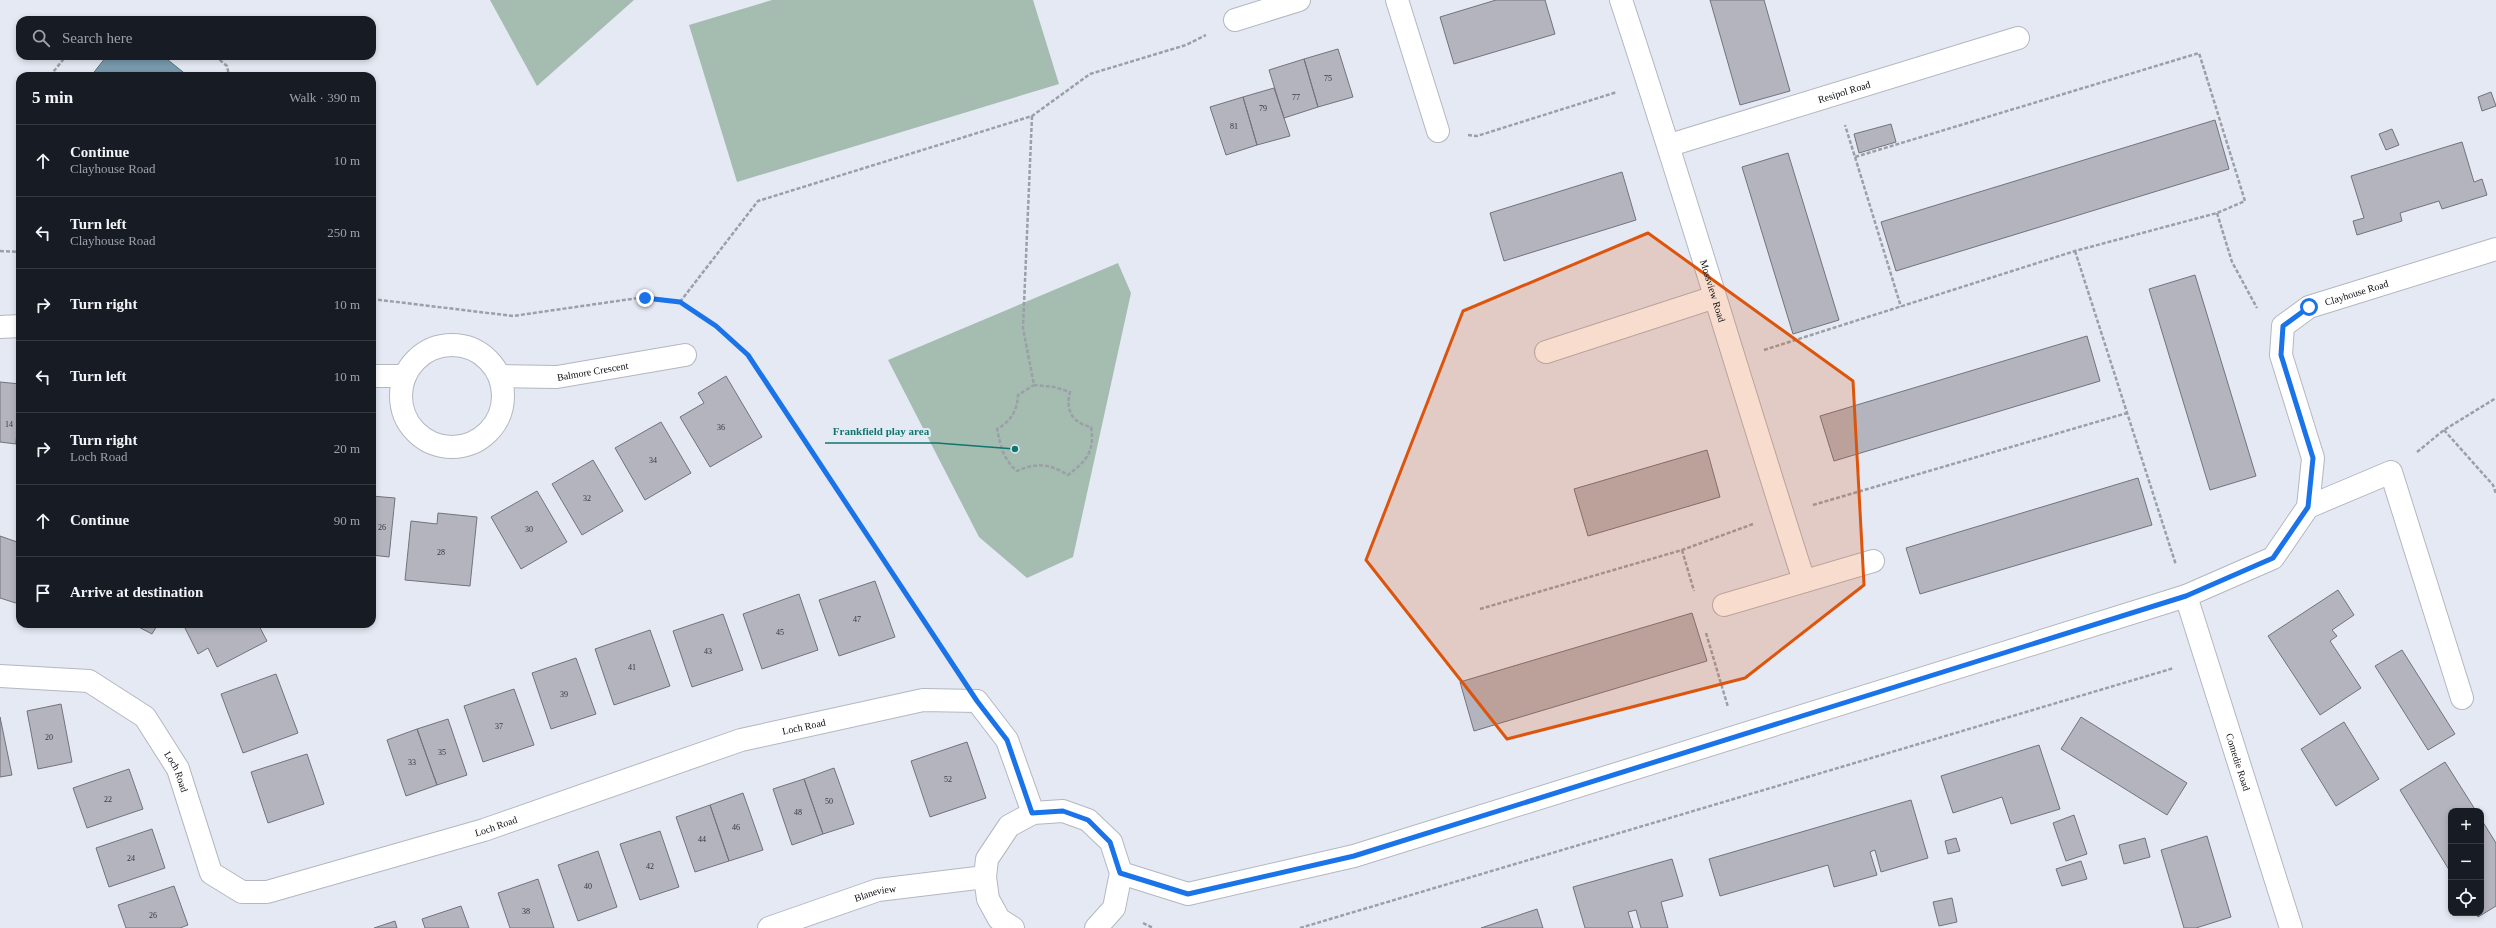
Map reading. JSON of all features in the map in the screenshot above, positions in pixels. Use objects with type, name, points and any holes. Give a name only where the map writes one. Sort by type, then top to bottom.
[{"type":"street","points":[[1235,20],[1299,0]]},
{"type":"street","points":[[1397,0],[1438,131]]},
{"type":"street","name":"Mossview Road","points":[[1621,0],[1670,146],[1733,360],[1804,581]]},
{"type":"street","name":"Resipol Road","points":[[1670,146],[2018,38]]},
{"type":"street","name":"Clayhouse Road","points":[[1120,873],[1188,894],[1354,856],[2186,596],[2273,558],[2308,507],[2313,458],[2281,355],[2283,326],[2309,307],[2496,249]]},
{"type":"street","points":[[1546,352],[1715,298]]},
{"type":"street","points":[[0,327],[16,326]]},
{"type":"street","points":[[443,345],[461,345],[477,351],[490,361],[500,376],[503,392],[502,409],[495,424],[484,436],[469,444],[453,447],[436,444],[421,436],[410,424],[403,409],[401,392],[405,376],[414,361],[427,351],[443,345]]},
{"type":"street","name":"Balmore Crescent","points":[[500,376],[557,377],[685,355]]},
{"type":"street","points":[[376,376],[405,376]]},
{"type":"street","points":[[2308,507],[2391,472],[2462,698]]},
{"type":"street","points":[[1724,606],[1873,561]]},
{"type":"street","name":"Comedie Road","points":[[2186,596],[2291,928]]},
{"type":"street","name":"Loch Road","points":[[0,676],[89,681],[145,717],[178,769],[211,873],[242,892],[267,892],[484,830],[741,740],[923,700],[977,701]]},
{"type":"street","points":[[977,701],[1007,740],[1032,813]]},
{"type":"street","points":[[1013,928],[999,919],[988,899],[985,877],[987,860],[1009,826],[1032,813],[1063,811],[1088,820],[1110,842],[1120,873],[1114,908],[1096,928]]},
{"type":"street","name":"Blaneview","points":[[769,928],[878,890],[985,877]]},
{"type":"path","points":[[680,302],[758,201],[1032,116],[1090,74],[1186,46],[1235,20]]},
{"type":"path","points":[[1733,360],[2075,251],[2217,213],[2245,201],[2199,53],[1855,157]]},
{"type":"path","points":[[53,72],[63,60]]},
{"type":"path","points":[[220,60],[227,66],[228,72]]},
{"type":"path","points":[[1438,131],[1477,136],[1648,82]]},
{"type":"path","points":[[1836,94],[1900,307]]},
{"type":"path","points":[[1032,116],[1023,328],[1034,385]]},
{"type":"path","points":[[2217,213],[2232,262]]},
{"type":"path","points":[[0,251],[16,252]]},
{"type":"path","points":[[2075,251],[2186,596]]},
{"type":"path","points":[[376,299],[512,316],[645,298],[680,302],[716,326],[748,355],[977,701]]},
{"type":"path","points":[[1034,385],[1054,387],[1070,392],[1068,400],[1071,415],[1076,421],[1091,427],[1091,446],[1085,461],[1068,475],[1047,465],[1031,465],[1017,471],[1008,463],[1002,453],[997,429],[1006,424],[1013,415],[1018,405],[1018,395],[1034,385]]},
{"type":"path","points":[[2391,472],[2444,430],[2496,398]]},
{"type":"path","points":[[2444,430],[2493,485],[2496,494]]},
{"type":"path","points":[[1682,550],[1695,594]]},
{"type":"path","points":[[1706,632],[1736,736]]},
{"type":"path","points":[[1300,928],[2206,659]]},
{"type":"highlighted area","points":[[1648,233],[1853,381],[1864,585],[1745,678],[1507,739],[1366,560],[1463,311]]},
{"type":"green space","points":[[490,0],[634,0],[537,86]]},
{"type":"green space","points":[[772,0],[1033,0],[1059,84],[737,182],[689,25]]},
{"type":"green space","points":[[1118,263],[1131,293],[1073,557],[1027,578],[979,537],[888,360]]},
{"type":"water","points":[[104,60],[168,60],[183,72],[94,72]]},
{"type":"building","points":[[1496,0],[1545,0],[1555,34],[1454,64],[1440,17]]},
{"type":"building","points":[[1710,0],[1764,0],[1790,91],[1740,105]]},
{"type":"building","points":[[1338,49],[1353,97],[1318,107],[1304,59]]},
{"type":"building","points":[[1304,59],[1318,107],[1284,118],[1269,70]]},
{"type":"building","points":[[1274,88],[1290,136],[1257,145],[1243,97]]},
{"type":"building","points":[[2491,92],[2496,106],[2482,111],[2478,97]]},
{"type":"building","points":[[1243,97],[1257,145],[1226,155],[1210,107]]},
{"type":"building","points":[[2215,120],[2229,169],[1896,271],[1881,222]]},
{"type":"building","points":[[1891,124],[1896,142],[1859,153],[1854,134]]},
{"type":"building","points":[[2392,129],[2399,145],[2386,150],[2379,134]]},
{"type":"building","points":[[2462,142],[2474,182],[2482,179],[2487,195],[2442,209],[2439,201],[2400,213],[2402,221],[2357,235],[2353,221],[2364,218],[2351,176]]},
{"type":"building","points":[[1788,153],[1839,320],[1793,334],[1742,167]]},
{"type":"building","points":[[1622,172],[1636,220],[1504,261],[1490,213]]},
{"type":"building","points":[[2195,275],[2256,476],[2210,490],[2149,289]]},
{"type":"building","points":[[2087,336],[2100,381],[1834,461],[1820,416]]},
{"type":"building","points":[[726,376],[762,437],[710,467],[680,417],[704,403],[698,393]]},
{"type":"building","points":[[0,382],[16,384],[16,444],[0,442]]},
{"type":"building","points":[[661,422],[691,473],[645,500],[615,448]]},
{"type":"building","points":[[1707,450],[1720,497],[1588,536],[1574,489]]},
{"type":"building","points":[[593,460],[623,511],[582,535],[552,484]]},
{"type":"building","points":[[2138,478],[2152,525],[1920,594],[1906,548]]},
{"type":"building","points":[[537,491],[567,542],[521,569],[491,517]]},
{"type":"building","points":[[376,496],[395,498],[389,557],[376,555]]},
{"type":"building","points":[[438,513],[477,517],[470,586],[405,580],[411,521],[437,524]]},
{"type":"building","points":[[0,536],[16,542],[16,603],[0,598]]},
{"type":"building","points":[[875,581],[895,637],[839,656],[819,600]]},
{"type":"building","points":[[2338,590],[2354,615],[2332,630],[2337,636],[2330,641],[2361,688],[2320,715],[2268,636]]},
{"type":"building","points":[[799,594],[818,650],[762,669],[743,614]]},
{"type":"building","points":[[1692,613],[1707,661],[1474,731],[1460,682]]},
{"type":"building","points":[[723,614],[743,670],[692,687],[673,631]]},
{"type":"building","points":[[141,628],[156,628],[152,634]]},
{"type":"building","points":[[185,628],[260,628],[267,641],[217,667],[208,648],[198,654]]},
{"type":"building","points":[[650,630],[670,686],[614,705],[595,649]]},
{"type":"building","points":[[2402,650],[2455,734],[2428,750],[2375,666]]},
{"type":"building","points":[[576,658],[596,714],[551,729],[532,673]]},
{"type":"building","points":[[276,674],[298,733],[243,753],[221,694]]},
{"type":"building","points":[[514,689],[534,745],[483,762],[464,706]]},
{"type":"building","points":[[61,704],[72,762],[38,769],[27,711]]},
{"type":"building","points":[[0,717],[12,775],[0,777]]},
{"type":"building","points":[[2081,717],[2187,783],[2167,815],[2061,749]]},
{"type":"building","points":[[448,719],[467,775],[437,785],[417,729]]},
{"type":"building","points":[[2344,722],[2379,779],[2336,806],[2301,749]]},
{"type":"building","points":[[417,729],[437,785],[406,796],[387,740]]},
{"type":"building","points":[[967,742],[986,798],[930,817],[911,761]]},
{"type":"building","points":[[2039,745],[2060,809],[2011,824],[2002,797],[1953,813],[1941,776]]},
{"type":"building","points":[[307,754],[324,804],[268,823],[251,772]]},
{"type":"building","points":[[2445,762],[2474,808],[2448,808],[2448,868],[2400,790]]},
{"type":"building","points":[[834,768],[854,824],[823,834],[804,779]]},
{"type":"building","points":[[129,769],[143,809],[87,828],[73,788]]},
{"type":"building","points":[[804,779],[823,834],[792,845],[773,789]]},
{"type":"building","points":[[743,793],[763,850],[729,861],[710,805]]},
{"type":"building","points":[[1911,800],[1928,858],[1881,872],[1875,850],[1870,852],[1877,875],[1834,887],[1828,865],[1720,896],[1709,859]]},
{"type":"building","points":[[710,805],[729,861],[695,872],[676,817]]},
{"type":"building","points":[[2074,815],[2087,854],[2066,861],[2053,823]]},
{"type":"building","points":[[2484,824],[2496,843],[2496,906],[2484,913]]},
{"type":"building","points":[[152,829],[165,868],[109,887],[96,848]]},
{"type":"building","points":[[660,831],[679,887],[640,900],[620,844]]},
{"type":"building","points":[[2207,836],[2231,917],[2196,928],[2184,928],[2161,850]]},
{"type":"building","points":[[1956,838],[1960,851],[1948,854],[1945,841]]},
{"type":"building","points":[[2145,838],[2150,857],[2124,864],[2119,845]]},
{"type":"building","points":[[598,851],[617,907],[578,921],[558,865]]},
{"type":"building","points":[[1672,859],[1683,896],[1661,902],[1668,928],[1641,928],[1636,910],[1628,912],[1633,928],[1585,928],[1573,887]]},
{"type":"building","points":[[2081,861],[2087,879],[2062,886],[2056,869]]},
{"type":"building","points":[[538,879],[554,928],[510,928],[498,893]]},
{"type":"building","points":[[174,886],[188,925],[180,928],[126,928],[118,905]]},
{"type":"building","points":[[1952,898],[1957,922],[1939,926],[1933,902]]},
{"type":"building","points":[[461,906],[469,928],[425,928],[422,919]]},
{"type":"building","points":[[1537,909],[1543,928],[1481,928]]},
{"type":"building","points":[[395,921],[397,928],[374,928]]},
{"type":"place","name":"Frankfield play area","points":[[1015,449]]},
{"type":"route","points":[[645,298],[680,302],[716,326],[748,355],[977,701],[1007,740],[1032,813],[1063,811],[1088,820],[1110,842],[1120,873],[1188,894],[1354,856],[2186,596],[2273,558],[2308,507],[2313,458],[2281,355],[2283,326],[2309,307]]}]
